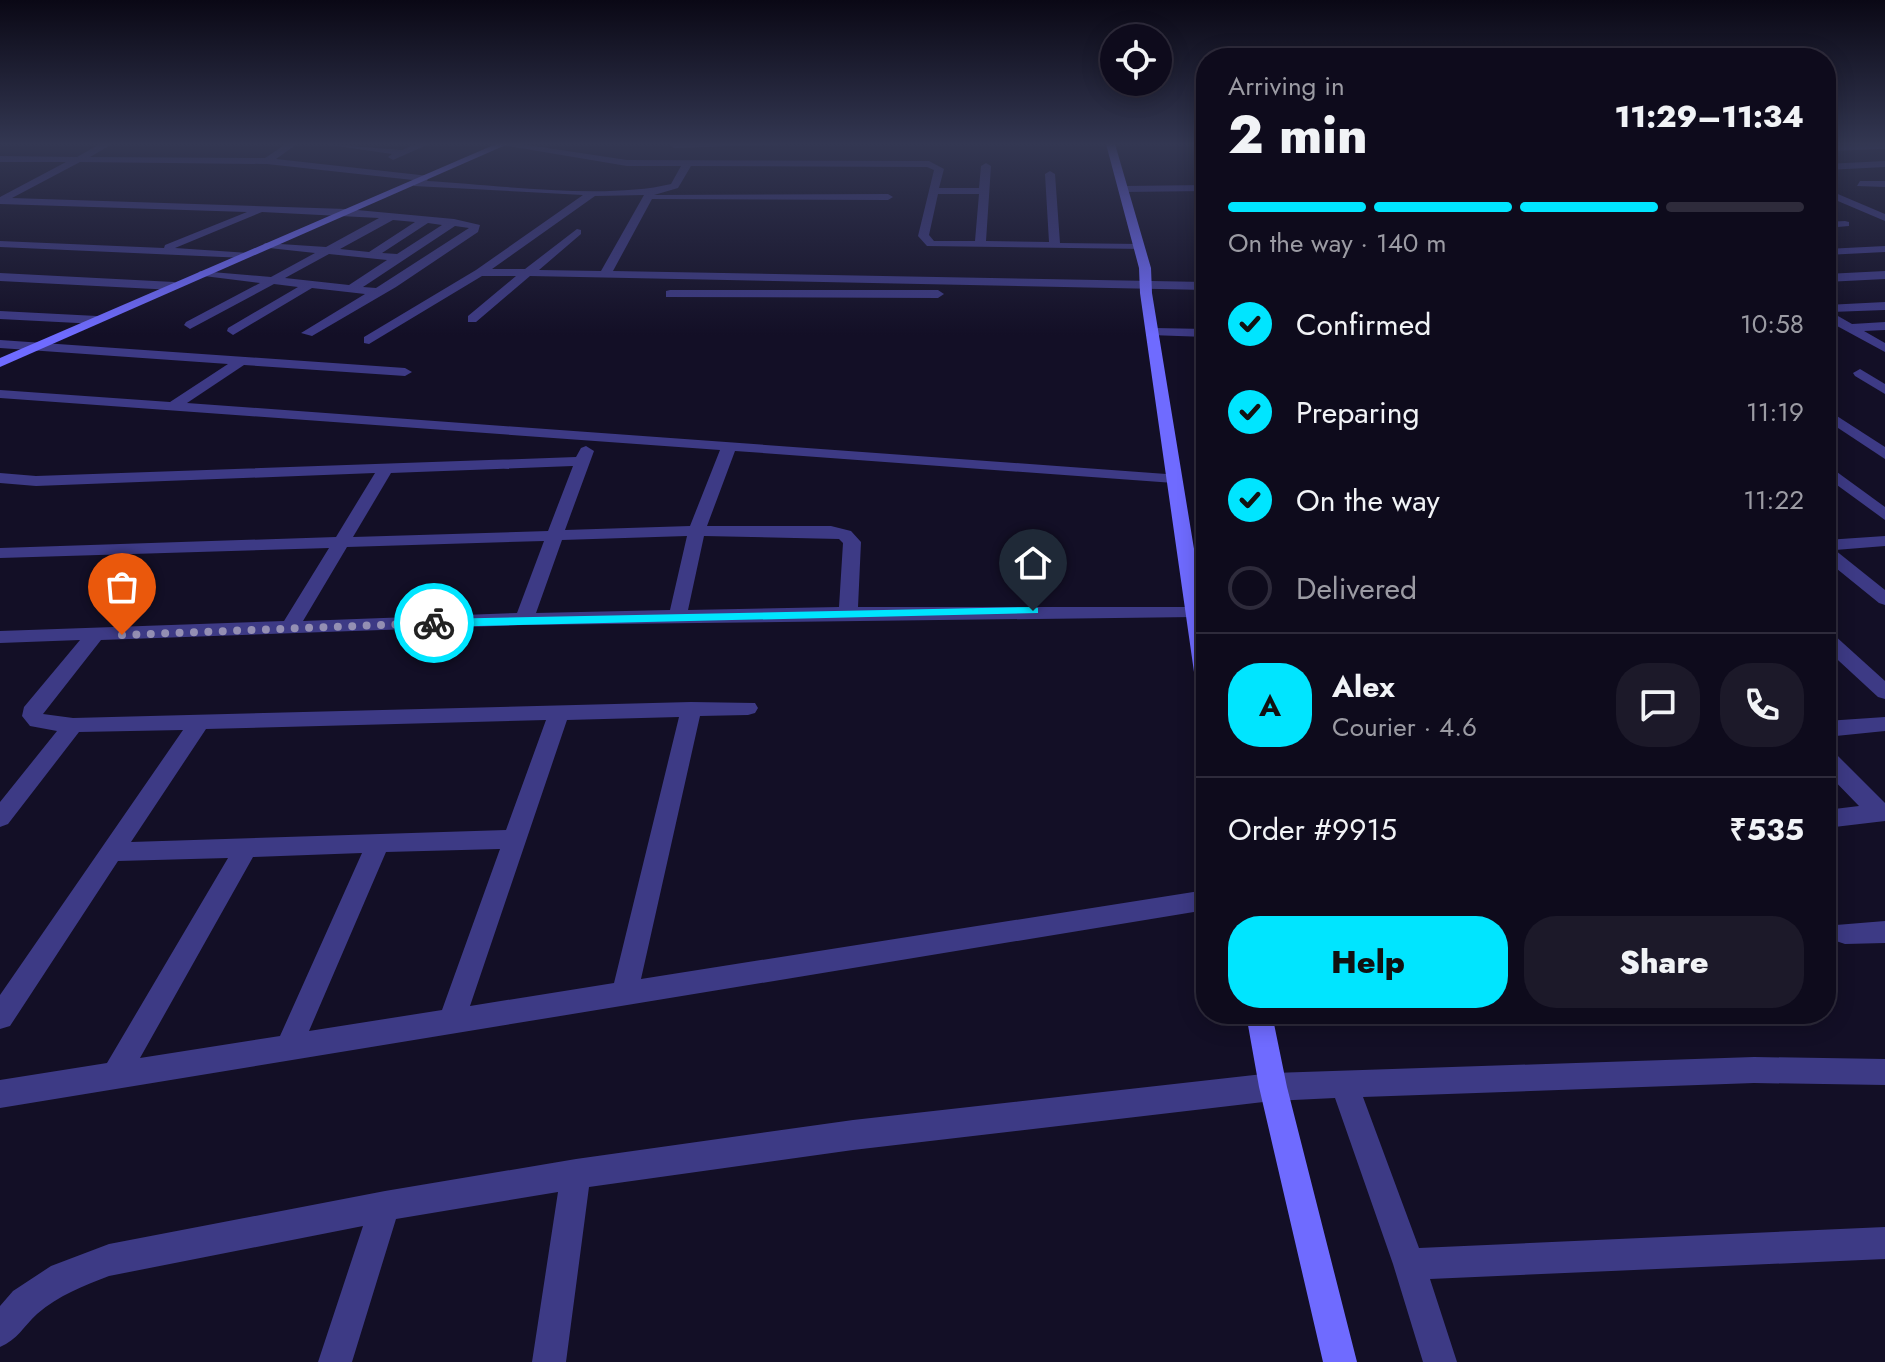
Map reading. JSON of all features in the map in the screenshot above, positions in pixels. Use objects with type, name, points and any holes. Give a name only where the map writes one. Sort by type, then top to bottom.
[{"type":"main road","points":[[0,363],[357,208]]},
{"type":"main road","points":[[1128,208],[1145,268],[1196,618]]},
{"type":"main road","points":[[1261,1024],[1273,1087],[1340,1362]]},
{"type":"street","points":[[248,208],[346,212],[475,225],[476,228],[378,292],[307,333]]},
{"type":"street","points":[[162,250],[265,208]]},
{"type":"street","points":[[369,340],[480,272],[572,208]]},
{"type":"street","points":[[604,276],[643,208]]},
{"type":"street","points":[[931,208],[925,240],[943,245],[1140,247]]},
{"type":"street","points":[[980,246],[983,208]]},
{"type":"street","points":[[1052,208],[1055,247]]},
{"type":"street","points":[[1862,208],[1885,218]]},
{"type":"street","points":[[190,325],[391,216]]},
{"type":"street","points":[[371,255],[426,220]]},
{"type":"street","points":[[351,289],[454,222]]},
{"type":"street","points":[[1836,224],[1845,224]]},
{"type":"street","points":[[472,319],[577,232]]},
{"type":"street","points":[[0,244],[245,255]]},
{"type":"street","points":[[269,245],[399,258]]},
{"type":"street","points":[[1836,251],[1885,249]]},
{"type":"street","points":[[480,272],[1146,289]]},
{"type":"street","points":[[204,273],[378,292]]},
{"type":"street","points":[[1836,277],[1885,275]]},
{"type":"street","points":[[0,277],[174,286]]},
{"type":"street","points":[[233,331],[309,285]]},
{"type":"street","points":[[670,294],[1196,286]]},
{"type":"street","points":[[1836,311],[1885,306]]},
{"type":"street","points":[[0,315],[97,320]]},
{"type":"street","points":[[1836,318],[1885,348]]},
{"type":"street","points":[[1836,329],[1885,326]]},
{"type":"street","points":[[1155,332],[1196,333]]},
{"type":"street","points":[[0,344],[405,372]]},
{"type":"street","points":[[173,406],[241,361]]},
{"type":"street","points":[[1860,373],[1885,390]]},
{"type":"street","points":[[0,394],[1174,478]]},
{"type":"street","points":[[1836,420],[1885,454]]},
{"type":"street","points":[[524,619],[592,436]]},
{"type":"street","points":[[678,616],[694,531],[706,494],[729,447]]},
{"type":"street","points":[[0,478],[36,481],[582,461]]},
{"type":"street","points":[[289,628],[385,470]]},
{"type":"street","points":[[1836,477],[1885,515]]},
{"type":"street","points":[[0,553],[694,531],[831,531],[845,535],[852,542],[848,613]]},
{"type":"street","points":[[1836,547],[1885,541]]},
{"type":"street","points":[[1836,557],[1885,599]]},
{"type":"street","points":[[3,641],[524,619],[1195,611]]},
{"type":"street","points":[[94,636],[34,707],[32,716],[37,721],[73,725],[748,708]]},
{"type":"street","points":[[1836,647],[1885,692]]},
{"type":"street","points":[[625,993],[691,709]]},
{"type":"street","points":[[451,1022],[559,712]]},
{"type":"street","points":[[0,1017],[201,720]]},
{"type":"street","points":[[1836,728],[1885,724]]},
{"type":"street","points":[[0,818],[73,725]]},
{"type":"street","points":[[1836,768],[1882,812]]},
{"type":"street","points":[[1836,818],[1882,812]]},
{"type":"street","points":[[111,852],[515,839]]},
{"type":"street","points":[[289,1047],[378,843]]},
{"type":"street","points":[[115,1076],[246,848]]},
{"type":"street","points":[[0,1094],[1196,902]]},
{"type":"street","points":[[1845,933],[1885,932]]},
{"type":"street","points":[[0,1330],[25,1303],[62,1277],[109,1260],[385,1206],[576,1174],[853,1135],[1273,1087],[1754,1070],[1885,1072]]},
{"type":"street","points":[[1344,1084],[1409,1264],[1440,1362]]},
{"type":"street","points":[[549,1362],[576,1174]]},
{"type":"street","points":[[335,1362],[385,1206]]},
{"type":"street","points":[[1409,1264],[1885,1243]]},
{"type":"way so far","points":[[122,635],[434,623]]},
{"type":"route","points":[[434,623],[1033,611]]}]
